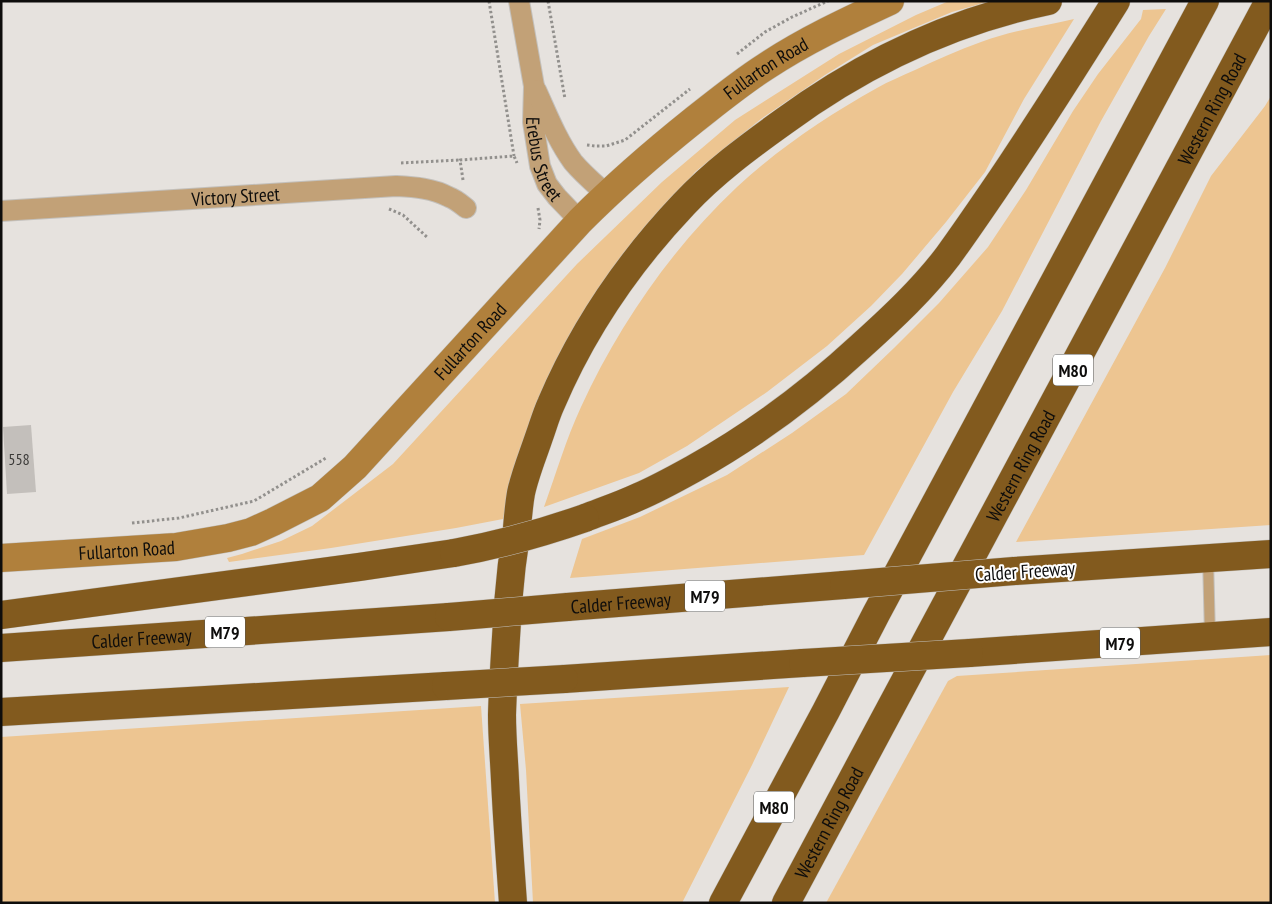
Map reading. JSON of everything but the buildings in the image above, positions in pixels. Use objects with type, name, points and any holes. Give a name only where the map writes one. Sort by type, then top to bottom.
[{"type":"highway","points":[[1,615],[360,568],[485,547],[541,533],[585,518],[640,497],[673,480],[746,438],[819,384],[866,342],[922,286],[971,224],[1025,145],[1116,1]]},
{"type":"highway","name":"M80","points":[[723,903],[1205,1]]},
{"type":"highway","name":"Western Ring Road","points":[[786,903],[1269,1]]},
{"type":"highway","points":[[513,903],[502,716],[505,644],[512,562],[521,493],[533,453],[550,405],[586,334],[611,294],[659,231],[685,202],[741,152],[762,136],[840,83],[908,47],[938,34],[1043,2]]},
{"type":"highway","name":"Calder Freeway","points":[[1,648],[449,617],[1014,571],[1271,554]]},
{"type":"highway","name":"M79","points":[[1,712],[564,679],[1271,632]]},
{"type":"main road","name":"Fullarton Road","points":[[1,558],[201,544],[251,532],[320,498],[355,467],[606,194],[654,152],[732,90],[765,67],[805,43],[890,1]]},
{"type":"street","name":"Erebus Street","points":[[519,1],[534,86],[533,122],[543,175],[539,190],[556,197],[580,221]]},
{"type":"street","name":"Erebus Street","points":[[534,86],[560,142],[574,163],[606,194]]},
{"type":"street","name":"Victory Street","points":[[1,211],[396,186],[430,190],[450,197],[466,208]]},
{"type":"lane","points":[[1208,558],[1210,637]]},
{"type":"path","points":[[489,1],[514,156],[520,170]]},
{"type":"path","points":[[548,1],[566,107]]},
{"type":"path","points":[[732,58],[765,32],[792,17],[828,1]]},
{"type":"path","points":[[574,163],[582,144],[606,146],[624,140],[696,85]]},
{"type":"path","points":[[466,208],[460,160],[514,156]]},
{"type":"path","points":[[538,230],[540,220],[539,190]]},
{"type":"path","points":[[388,208],[403,215],[428,238]]},
{"type":"path","points":[[127,523],[179,518],[254,501],[327,457]]},
{"type":"shaded area","points":[[949,1],[991,1],[952,12],[873,45],[761,119],[695,172],[633,248],[513,477],[503,519],[331,548],[229,562],[227,558],[281,541],[312,526],[393,464],[577,264],[662,182],[735,120],[839,54],[916,15]]},
{"type":"shaded area","points":[[1166,9],[1101,121],[1002,311],[953,392],[864,555],[570,578],[582,539],[640,517],[727,475],[792,433],[846,394],[939,303],[988,247],[1026,190],[1073,111],[1098,74],[1141,19],[1143,10]]},
{"type":"shaded area","points":[[1074,19],[1024,99],[985,172],[902,274],[871,306],[827,346],[767,392],[687,446],[639,473],[544,507],[576,419],[596,377],[629,318],[690,236],[737,187],[804,133],[886,83],[948,55],[992,38]]},
{"type":"shaded area","points":[[1271,96],[1271,525],[1016,542],[1165,268],[1211,176]]},
{"type":"shaded area","points":[[1271,655],[1271,903],[826,903],[948,681],[957,676]]},
{"type":"shaded area","points":[[789,687],[682,903],[533,903],[526,770],[520,704]]},
{"type":"shaded area","points":[[481,706],[495,903],[1,903],[1,737]]}]
